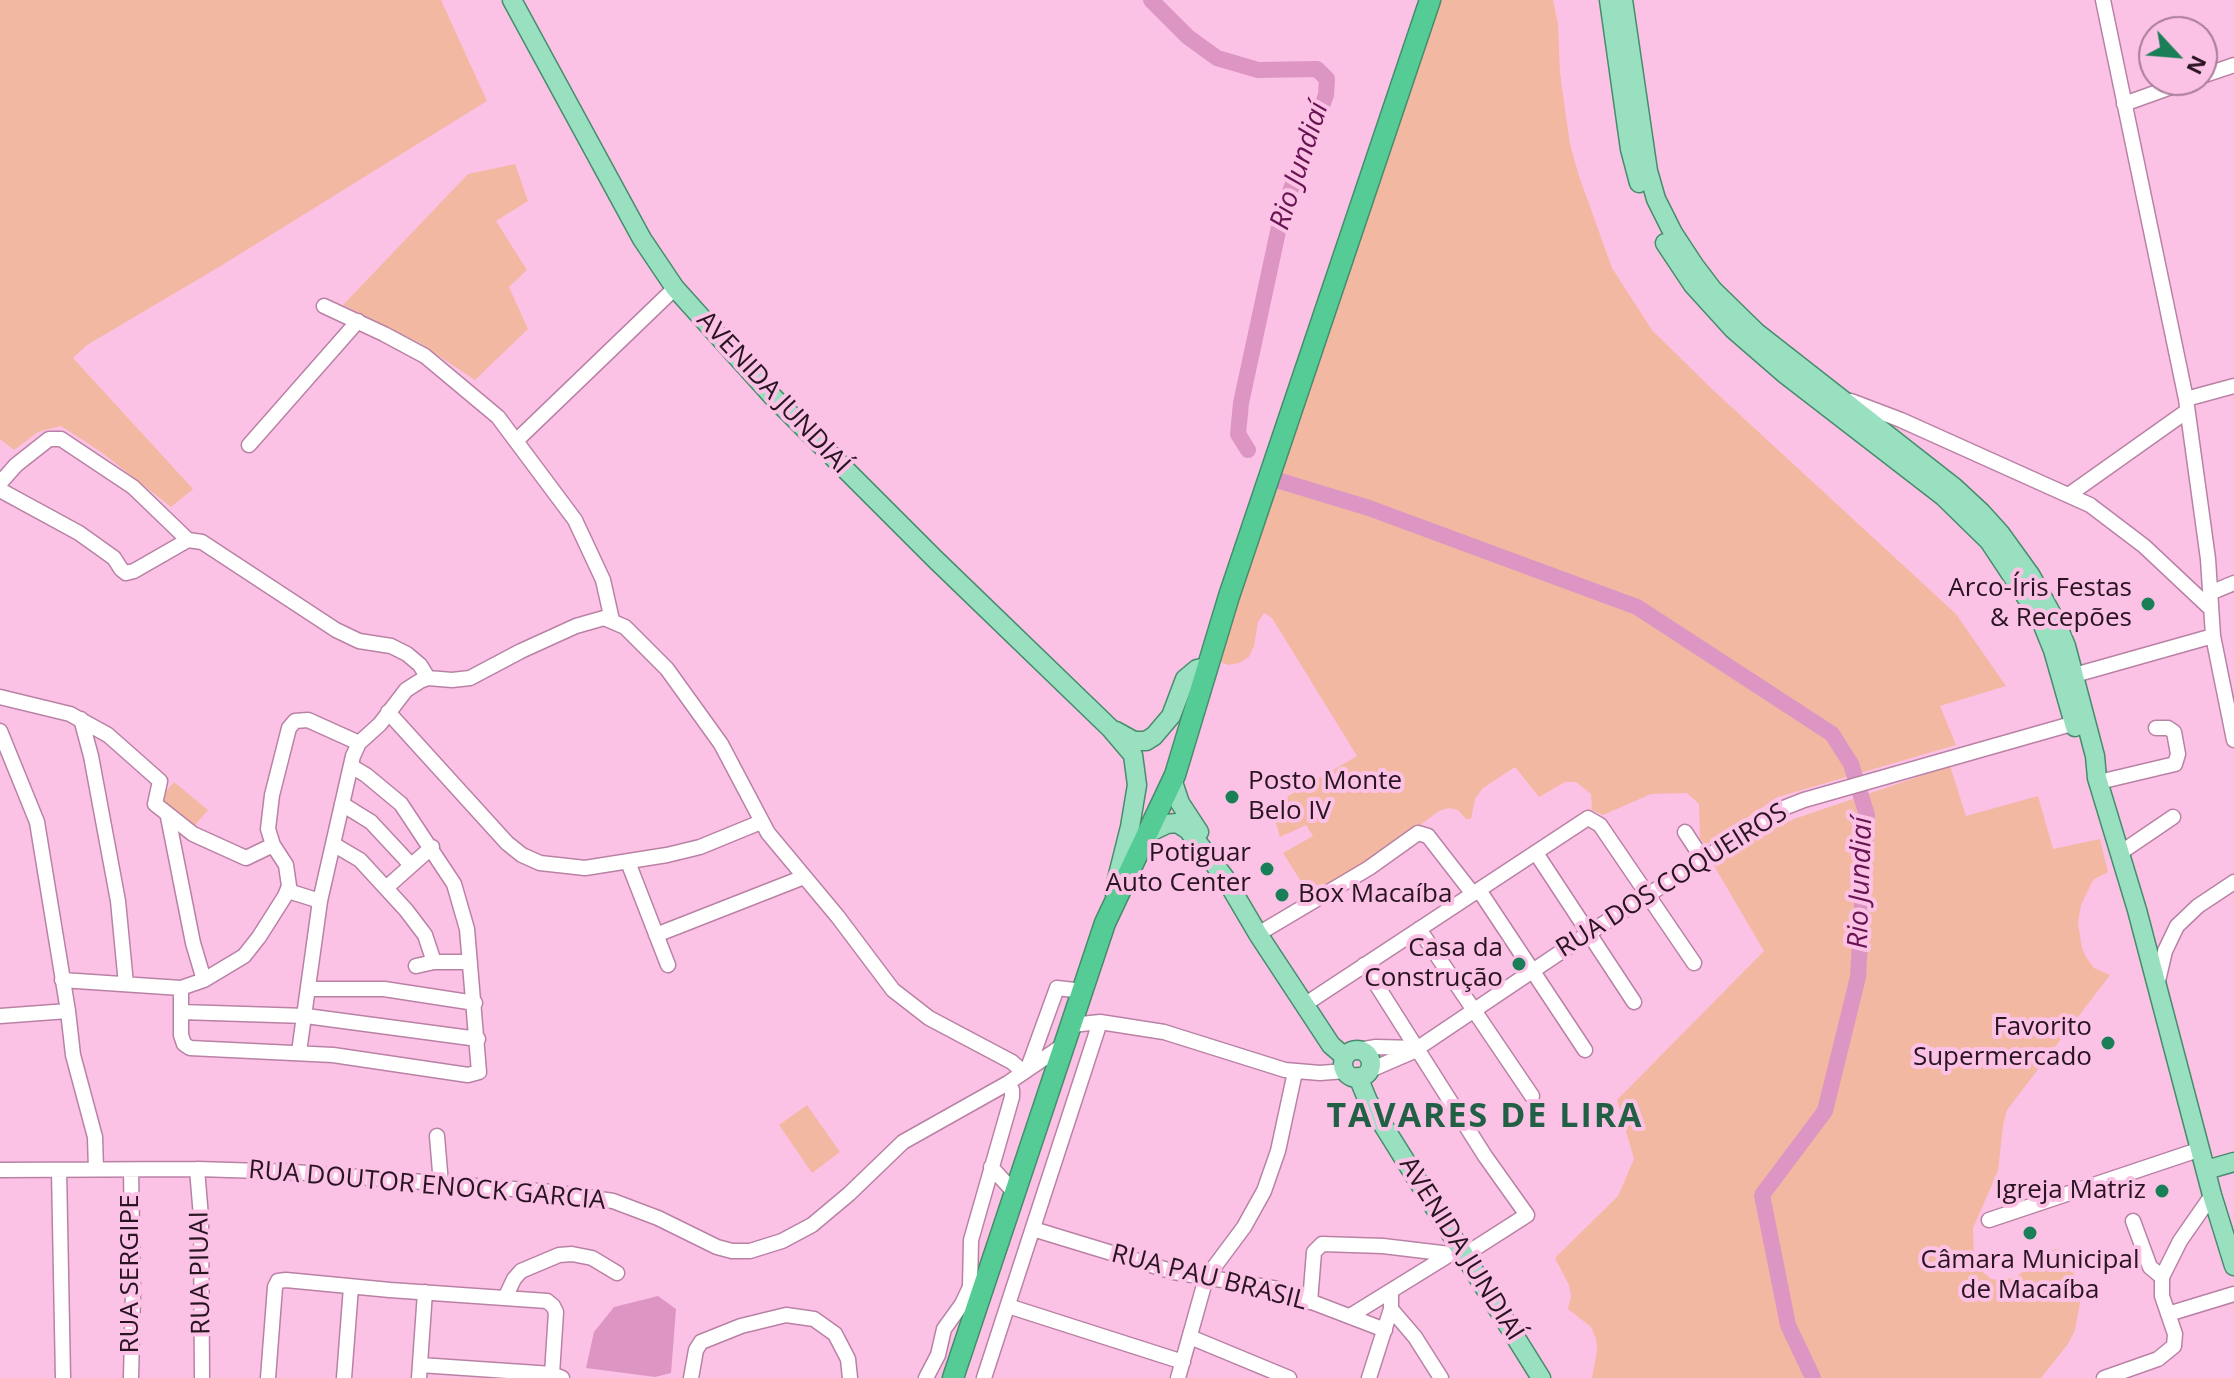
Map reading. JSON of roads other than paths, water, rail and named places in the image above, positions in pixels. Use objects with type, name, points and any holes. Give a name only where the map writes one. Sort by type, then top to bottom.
[{"type":"highway","points":[[953,1378],[976,1288],[1014,1192],[1105,923],[1173,782],[1282,435],[1430,0]]},
{"type":"main road","name":"AVENIDA JUNDIAÍ","points":[[512,0],[642,239],[675,288],[774,398],[1110,728],[1133,755],[1137,785],[1130,827],[1105,923]]},
{"type":"main road","points":[[1609,0],[1630,149],[1645,199],[1664,241],[1712,309],[1786,375],[1831,401]]},
{"type":"main road","points":[[1623,0],[1648,171],[1656,199],[1673,233],[1704,278],[1736,313],[1831,401],[1944,497],[1989,541],[2040,618],[2066,678],[2091,771],[2098,780],[2120,853],[2234,1266]]},
{"type":"main road","name":"AVENIDA JUNDIAÍ","points":[[1110,728],[1134,741],[1146,741],[1154,736],[1171,716],[1185,679],[1197,669],[1207,667]]},
{"type":"main road","name":"AVENIDA JUNDIAÍ","points":[[1173,782],[1180,803],[1205,840],[1212,859]]},
{"type":"main road","name":"AVENIDA JUNDIAÍ","points":[[1150,832],[1167,824],[1182,825],[1212,859],[1331,1045],[1355,1065],[1368,1101],[1459,1252],[1541,1378]]},
{"type":"main road","points":[[2206,1170],[2234,1162]]},
{"type":"street","points":[[2103,0],[2187,405],[2213,636],[2234,740]]},
{"type":"street","points":[[2124,104],[2146,96]]},
{"type":"street","points":[[517,440],[675,288]]},
{"type":"street","points":[[324,306],[404,344],[442,368],[498,417],[575,520],[603,580],[612,620]]},
{"type":"street","points":[[249,445],[358,321]]},
{"type":"street","points":[[2070,494],[2187,405],[2234,386]]},
{"type":"street","points":[[1831,401],[1901,420],[2070,494],[2124,529],[2210,600]]},
{"type":"street","points":[[0,483],[16,465],[49,439],[61,439],[133,487],[188,540],[215,549],[281,596],[348,636],[391,646],[407,654],[420,665],[428,678]]},
{"type":"street","points":[[0,490],[79,533],[114,558],[126,573],[188,540]]},
{"type":"street","points":[[2210,600],[2234,583]]},
{"type":"street","points":[[299,1052],[320,901],[359,743],[406,690],[428,678],[470,678],[576,626],[604,618],[612,620],[639,639],[681,687],[733,765],[774,842],[903,1000],[938,1024],[1025,1070],[1057,988],[1083,991]]},
{"type":"street","points":[[2066,678],[2213,636]]},
{"type":"street","points":[[0,697],[81,719],[108,735],[160,781],[154,803],[193,834],[239,857],[254,856],[273,845]]},
{"type":"street","points":[[388,712],[435,766],[522,855],[540,863],[585,868],[628,862],[691,850],[761,822]]},
{"type":"street","points":[[81,719],[114,877],[126,984]]},
{"type":"street","points":[[62,980],[181,988],[232,965],[250,949],[288,891],[286,865],[273,845],[268,829],[269,808],[290,726],[295,721],[308,720],[359,743]]},
{"type":"street","name":"RUA DOS COQUEIROS","points":[[1355,1065],[1404,1057],[1702,858],[1781,809],[2079,722]]},
{"type":"street","points":[[2098,780],[2175,764],[2178,754],[2174,732],[2168,728],[2156,728]]},
{"type":"street","points":[[0,731],[5,758],[37,822],[78,1079],[95,1137],[96,1169]]},
{"type":"street","points":[[181,988],[181,1035],[184,1044],[190,1048],[299,1052],[477,1074],[480,1070],[478,1039],[467,929],[454,884],[401,804],[351,766]]},
{"type":"street","points":[[342,804],[371,822],[411,865]]},
{"type":"street","points":[[168,817],[190,931],[204,980]]},
{"type":"street","points":[[2120,853],[2173,817]]},
{"type":"street","points":[[1304,1005],[1588,818],[1597,822],[1694,963]]},
{"type":"street","points":[[1685,832],[1702,858]]},
{"type":"street","points":[[1258,934],[1369,868],[1418,833],[1428,836],[1476,892],[1533,970],[1585,1050]]},
{"type":"street","points":[[333,844],[354,855],[386,888],[425,935],[434,962]]},
{"type":"street","points":[[386,888],[432,847]]},
{"type":"street","points":[[1536,853],[1634,1002]]},
{"type":"street","points":[[628,862],[668,965]]},
{"type":"street","points":[[656,935],[804,877]]},
{"type":"street","points":[[2157,986],[2165,951],[2177,926],[2198,906],[2234,882]]},
{"type":"street","points":[[288,891],[320,901]]},
{"type":"street","points":[[1419,929],[1532,1096]]},
{"type":"street","points":[[416,966],[434,962],[470,962]]},
{"type":"street","points":[[1350,1316],[1527,1215],[1485,1156],[1364,965]]},
{"type":"street","points":[[308,989],[384,989],[475,1003]]},
{"type":"street","points":[[0,1016],[68,1011]]},
{"type":"street","points":[[181,1012],[306,1016],[478,1039]]},
{"type":"street","points":[[1069,1034],[1100,1022],[1164,1032],[1295,1072],[1320,1073],[1355,1065],[1376,1047],[1418,1048]]},
{"type":"street","points":[[984,1378],[1100,1022]]},
{"type":"street","name":"RUA DOUTOR ENOCK GARCIA","points":[[0,1170],[294,1172],[600,1198],[635,1209],[717,1247],[750,1251],[782,1241],[812,1225],[903,1142],[1008,1083],[1069,1034]]},
{"type":"street","points":[[1178,1378],[1206,1278],[1244,1227],[1264,1191],[1278,1151],[1295,1072]]},
{"type":"street","points":[[926,1378],[938,1355],[944,1329],[976,1288],[971,1240],[1012,1097],[1008,1083]]},
{"type":"street","points":[[437,1136],[441,1184]]},
{"type":"street","points":[[1989,1220],[2201,1149]]},
{"type":"street","points":[[991,1167],[1014,1192]]},
{"type":"street","name":"RUA PIUAI","points":[[197,1169],[202,1259],[202,1378]]},
{"type":"street","points":[[59,1170],[63,1378]]},
{"type":"street","name":"RUA SERGIPE","points":[[131,1170],[131,1378]]},
{"type":"street","points":[[2104,1378],[2130,1374],[2172,1348],[2175,1334],[2161,1290],[2162,1277],[2180,1241],[2212,1195]]},
{"type":"street","points":[[2133,1221],[2150,1267],[2162,1277]]},
{"type":"street","name":"RUA PAU BRASIL","points":[[1033,1229],[1144,1264],[1278,1289],[1385,1330]]},
{"type":"street","points":[[1310,1302],[1313,1256],[1322,1244],[1459,1252]]},
{"type":"street","points":[[506,1296],[521,1271],[559,1255],[592,1258],[617,1273]]},
{"type":"street","points":[[268,1378],[273,1300],[277,1282],[286,1280],[547,1301],[553,1306],[556,1325],[557,1376],[419,1372],[425,1292]]},
{"type":"street","points":[[344,1378],[351,1287]]},
{"type":"street","points":[[1369,1378],[1391,1309],[1391,1292]]},
{"type":"street","points":[[2168,1314],[2234,1294]]},
{"type":"street","points":[[1008,1306],[1183,1362]]},
{"type":"street","points":[[1391,1309],[1415,1337],[1441,1378]]},
{"type":"street","points":[[691,1378],[696,1350],[701,1342],[741,1326],[786,1315],[814,1319],[835,1334],[848,1359],[850,1378]]},
{"type":"street","points":[[1190,1337],[1289,1378]]},
{"type":"waterway","name":"Rio Jundiaí","points":[[1151,0],[1188,37],[1217,58],[1258,70],[1317,69],[1327,79],[1326,95],[1282,213],[1241,403],[1238,434],[1248,450]]},
{"type":"waterway","name":"Rio Jundiaí","points":[[1280,481],[1369,508],[1637,607],[1832,734],[1851,764],[1867,815],[1858,977],[1825,1111],[1762,1195],[1788,1325],[1813,1378]]},
{"type":"place","name":"Arco-Íris Festas & Recepões","points":[[2148,604]]},
{"type":"place","name":"Posto Monte Belo IV","points":[[1232,797]]},
{"type":"place","name":"Potiguar Auto Center","points":[[1267,869]]},
{"type":"place","name":"Box Macaíba","points":[[1282,895]]},
{"type":"place","name":"Casa da Construção","points":[[1519,964]]},
{"type":"place","name":"Favorito Supermercado","points":[[2108,1043]]},
{"type":"place","name":"Igreja Matriz","points":[[2162,1191]]},
{"type":"place","name":"Câmara Municipal de Macaíba","points":[[2030,1233]]},
{"type":"district","name":"TAVARES DE LIRA","points":[[1485,1117]]}]
